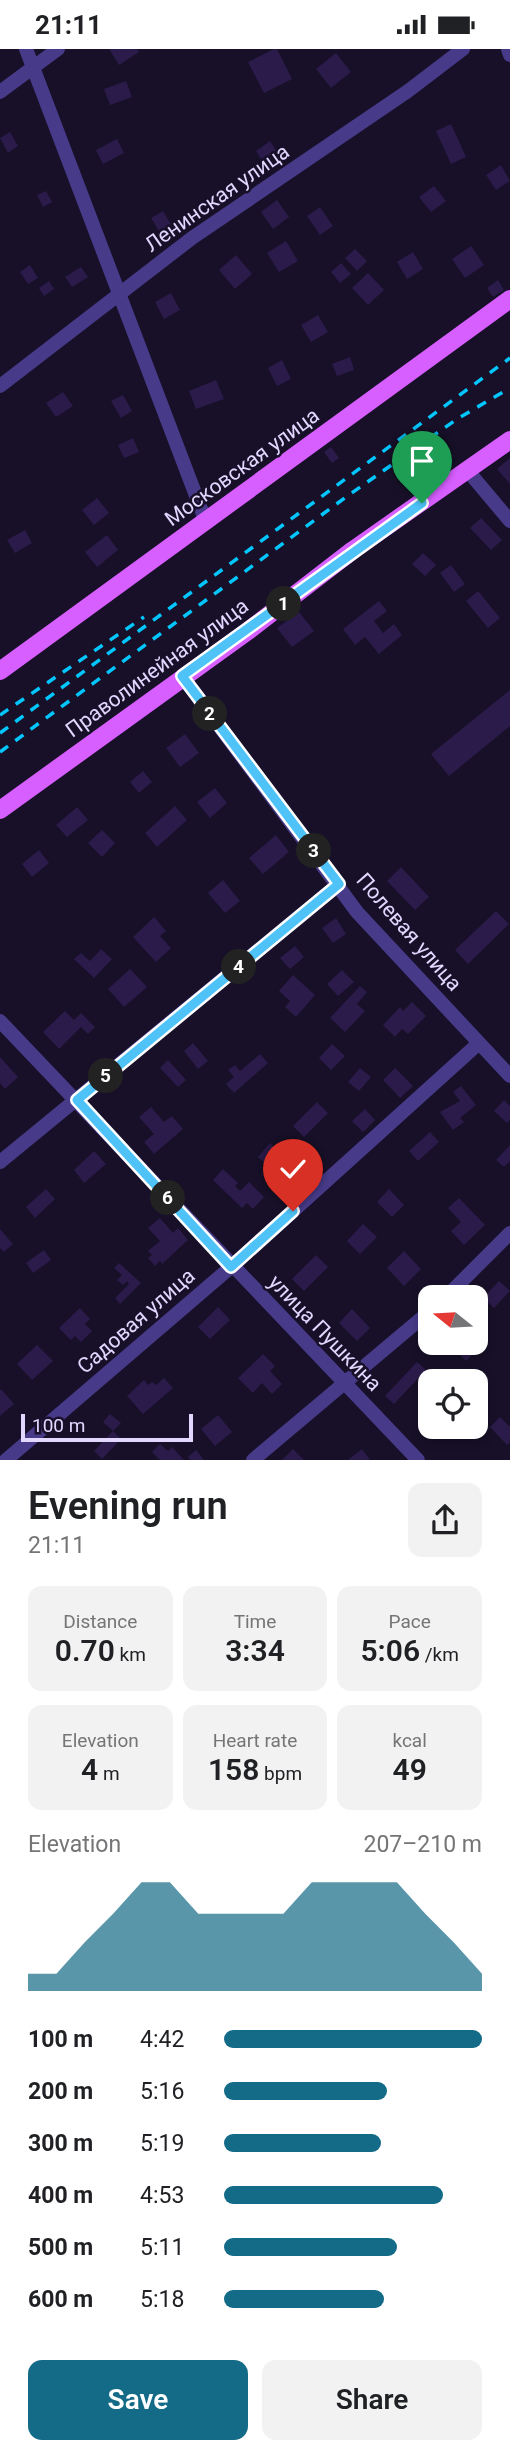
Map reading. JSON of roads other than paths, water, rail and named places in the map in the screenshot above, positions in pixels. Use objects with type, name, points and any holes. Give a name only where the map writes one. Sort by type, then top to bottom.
[{"type":"main road","name":"Московская улица","points":[[0,671],[510,299]]},
{"type":"main road","name":"Праволинейная улица","points":[[0,810],[510,440]]},
{"type":"street","points":[[26,49],[206,522]]},
{"type":"street","points":[[0,92],[58,49]]},
{"type":"street","name":"Ленинская улица","points":[[0,386],[192,238],[408,91],[463,49]]},
{"type":"street","points":[[508,49],[510,55]]},
{"type":"street","points":[[468,471],[510,521]]},
{"type":"street","name":"Полевая улица","points":[[182,676],[339,884],[357,912],[510,1076]]},
{"type":"street","points":[[0,1162],[339,884]]},
{"type":"street","name":"улица Пушкина","points":[[0,1021],[231,1267],[418,1460]]},
{"type":"street","name":"Садовая улица","points":[[6,1460],[231,1267],[479,1043]]},
{"type":"street","points":[[458,1285],[510,1233]]},
{"type":"street","points":[[253,1460],[418,1321]]},
{"type":"railway","points":[[0,733],[510,358]]},
{"type":"railway","points":[[0,752],[346,497],[457,419],[510,388]]},
{"type":"railway","points":[[0,715],[144,617]]}]
